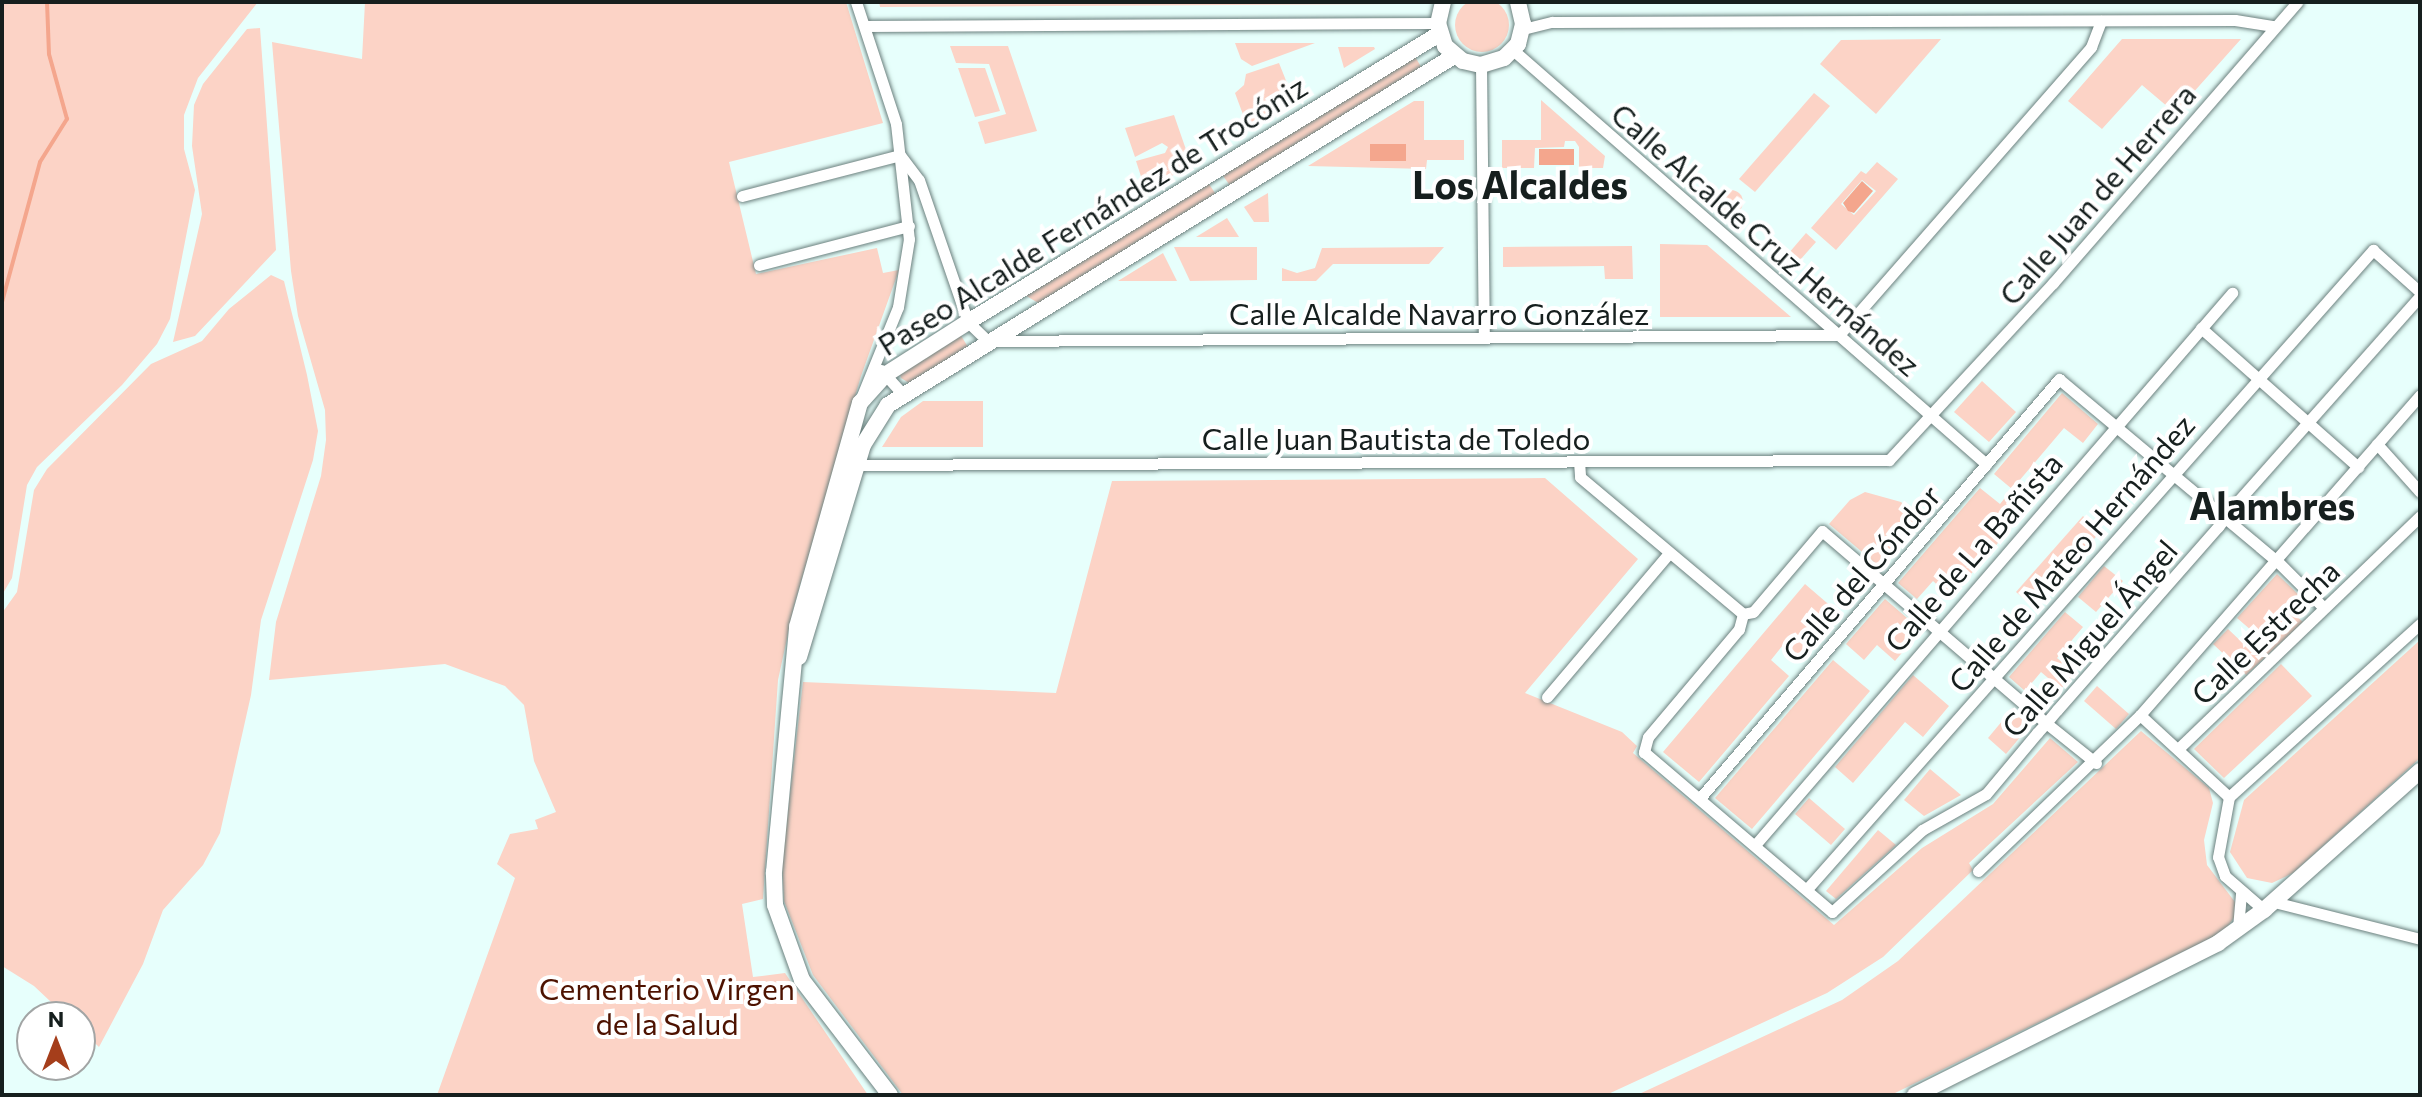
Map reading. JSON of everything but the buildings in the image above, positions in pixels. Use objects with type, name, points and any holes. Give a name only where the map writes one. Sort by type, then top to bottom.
[{"type":"main road","points":[[1443,2],[1439,28],[1454,56],[1481,65],[1513,50],[1521,15]]},
{"type":"main road","name":"Paseo Alcalde Fernández de Trocóniz","points":[[890,1095],[802,980],[775,905],[777,807],[790,678],[812,626],[860,403],[885,375],[1439,28]]},
{"type":"main road","name":"Paseo Alcalde Fernández de Trocóniz","points":[[849,465],[875,423],[902,393],[1454,56]]},
{"type":"main road","points":[[1915,1095],[2238,928],[2269,906],[2420,771]]},
{"type":"street","points":[[856,2],[900,155],[909,226],[904,285],[860,403]]},
{"type":"street","name":"Calle Juan de Herrera","points":[[1933,417],[2297,2]]},
{"type":"street","points":[[1521,15],[1547,22],[2235,20],[2274,26]]},
{"type":"street","points":[[1839,335],[2091,47],[2101,21]]},
{"type":"street","points":[[865,26],[1439,28]]},
{"type":"street","name":"Calle Alcalde Cruz Hernández","points":[[1513,50],[1986,464]]},
{"type":"street","points":[[1481,65],[1484,338]]},
{"type":"street","points":[[742,196],[900,155]]},
{"type":"street","points":[[900,155],[919,180],[968,322],[988,341]]},
{"type":"street","points":[[759,265],[909,226]]},
{"type":"street","name":"Calle de Mateo Hernández","points":[[1807,889],[2171,473],[2373,250],[2420,294]]},
{"type":"street","name":"Calle de La Bañista","points":[[1755,845],[1937,630],[2232,293]]},
{"type":"street","name":"Calle Miguel Ángel","points":[[1807,889],[1832,912],[1922,830],[1986,794],[2420,294]]},
{"type":"street","points":[[1033,313],[1039,339]]},
{"type":"street","points":[[2201,328],[2358,467]]},
{"type":"street","name":"Calle Alcalde Navarro González","points":[[988,341],[1839,335]]},
{"type":"street","points":[[875,356],[885,375],[902,393]]},
{"type":"street","name":"Calle del Cóndor","points":[[1700,798],[2059,379],[2114,427]]},
{"type":"street","points":[[1978,871],[2096,763],[2420,395]]},
{"type":"street","name":"Calle Juan Bautista de Toledo","points":[[849,465],[1889,460],[1933,417]]},
{"type":"street","points":[[2114,427],[2277,561],[2324,608]]},
{"type":"street","points":[[2377,444],[2420,492]]},
{"type":"street","points":[[1579,461],[1580,477],[1743,614]]},
{"type":"street","name":"Calle Estrecha","points":[[2178,749],[2420,516]]},
{"type":"street","points":[[1743,614],[1753,612],[1822,531],[2096,763]]},
{"type":"street","points":[[1547,697],[1669,553]]},
{"type":"street","points":[[1743,614],[1739,629],[1648,737],[1644,752],[1807,889]]},
{"type":"street","points":[[2420,624],[2229,797],[2218,837],[2218,857],[2225,876],[2241,891],[2269,906],[2420,939]]},
{"type":"street","points":[[2140,715],[2229,797]]},
{"type":"street","points":[[2238,928],[2241,891]]},
{"type":"green space","points":[[1482,-2],[1501,6],[1509,25],[1501,44],[1482,52],[1463,44],[1455,25],[1463,6]]},
{"type":"green space","points":[[2,2],[258,2],[198,78],[184,115],[184,149],[195,190],[170,319],[157,344],[122,385],[37,467],[27,485],[12,578],[2,595]]},
{"type":"green space","name":"Cementerio Virgen de la Salud","points":[[365,2],[846,2],[883,123],[729,162],[756,274],[877,248],[883,273],[899,270],[861,376],[794,606],[778,680],[763,899],[742,904],[753,977],[785,973],[868,1095],[437,1095],[515,878],[497,864],[510,834],[538,829],[535,820],[556,812],[534,761],[524,705],[505,686],[445,664],[269,680],[276,622],[321,476],[326,440],[325,410],[298,316],[291,271],[272,42],[362,59]]},
{"type":"green space","points":[[879,2],[1401,2],[1401,4],[880,7]]},
{"type":"green space","points":[[260,28],[276,250],[195,336],[173,342],[202,214],[192,146],[194,105],[203,84],[247,29]]},
{"type":"green space","points":[[1941,39],[1876,114],[1820,64],[1841,40]]},
{"type":"green space","points":[[2122,39],[2241,39],[2175,113],[2142,85],[2102,129],[2068,101]]},
{"type":"green space","points":[[1235,43],[1315,43],[1252,66],[1241,59]]},
{"type":"green space","points":[[950,46],[1008,46],[1037,131],[985,144],[978,122],[1006,114],[989,64],[956,63]]},
{"type":"green space","points":[[1338,47],[1374,47],[1375,49],[1344,68]]},
{"type":"green space","points":[[1414,55],[1423,70],[1231,187],[1221,173]]},
{"type":"green space","points":[[1279,63],[1293,98],[1248,128],[1235,93],[1244,85],[1246,74]]},
{"type":"green space","points":[[958,68],[985,68],[1000,111],[975,117]]},
{"type":"green space","points":[[1814,93],[1830,106],[1755,192],[1739,179]]},
{"type":"green space","points":[[1541,100],[1605,156],[1603,168],[1579,168],[1579,147],[1575,141],[1565,141],[1564,147],[1535,148],[1534,168],[1502,168],[1502,140],[1541,140]]},
{"type":"green space","points":[[1414,101],[1424,101],[1424,140],[1464,140],[1464,160],[1427,160],[1426,169],[1308,166]]},
{"type":"green space","points":[[1174,115],[1191,164],[1146,192],[1136,161],[1165,153],[1168,147],[1162,143],[1135,157],[1125,128]]},
{"type":"green space","points":[[1877,162],[1898,179],[1836,250],[1811,228],[1861,171],[1866,174]],"holes":[[[1862,180],[1876,191],[1854,215],[1841,204]]]},
{"type":"green space","points":[[1207,181],[1217,196],[1040,304],[1023,294]]},
{"type":"green space","points":[[1731,190],[1740,193],[1743,202],[1740,211],[1731,214],[1722,211],[1719,202],[1722,193]]},
{"type":"green space","points":[[1268,193],[1269,222],[1254,222],[1244,207]]},
{"type":"green space","points":[[1227,218],[1239,237],[1196,237]]},
{"type":"green space","points":[[1806,233],[1816,242],[1792,269],[1782,261]]},
{"type":"green space","points":[[1660,244],[1707,245],[1791,317],[1660,317]]},
{"type":"green space","points":[[1632,246],[1633,279],[1605,279],[1604,266],[1503,267],[1503,247]]},
{"type":"green space","points":[[1174,247],[1257,247],[1257,280],[1190,281]]},
{"type":"green space","points":[[1444,247],[1429,264],[1333,264],[1316,281],[1282,281],[1282,268],[1297,273],[1315,268],[1322,248]]},
{"type":"green space","points":[[1163,253],[1177,281],[1118,281]]},
{"type":"green space","points":[[271,275],[284,281],[318,431],[313,460],[261,620],[251,695],[220,833],[203,865],[163,910],[143,964],[99,1047],[96,1044],[96,1001],[50,1001],[34,986],[2,966],[2,613],[17,592],[34,490],[47,469],[151,364],[202,341],[229,309]]},
{"type":"green space","points":[[960,334],[968,347],[909,383],[901,378],[899,371]]},
{"type":"green space","points":[[1982,381],[2016,412],[1989,442],[1954,412]]},
{"type":"green space","points":[[2062,393],[2098,424],[2083,443],[2064,428],[2013,488],[2031,505],[1951,597],[1933,581],[1917,599],[1898,583],[1980,488],[2000,504],[2012,489],[1994,474]]},
{"type":"green space","points":[[923,401],[983,401],[983,447],[882,447],[901,417]]},
{"type":"green space","points":[[1545,478],[1638,559],[1525,693],[1622,732],[1637,746],[1633,753],[1834,925],[1922,848],[1993,804],[2050,738],[2078,762],[1969,863],[1973,870],[1883,957],[1827,993],[1606,1095],[903,1095],[813,975],[784,901],[782,863],[803,682],[1056,693],[1112,481]]},
{"type":"green space","points":[[1865,492],[1901,502],[1923,520],[1881,568],[1829,524],[1850,500]]},
{"type":"green space","points":[[2083,516],[2100,532],[2035,608],[2016,592]]},
{"type":"green space","points":[[2104,566],[2123,581],[2096,612],[2078,597]]},
{"type":"green space","points":[[2277,574],[2300,596],[2288,609],[2303,622],[2246,675],[2213,644],[2228,629],[2248,648],[2259,637],[2237,618]]},
{"type":"green space","points":[[1805,584],[1841,615],[1803,661],[1783,645],[1771,660],[1789,676],[1699,782],[1663,752]]},
{"type":"green space","points":[[1885,599],[1921,630],[1895,661],[1877,645],[1864,660],[1846,644]]},
{"type":"green space","points":[[2065,612],[2083,627],[2057,658],[2075,673],[2061,689],[2041,672],[2025,691],[2009,677]]},
{"type":"green space","points":[[2420,640],[2420,758],[2293,873],[2272,883],[2247,878],[2230,852],[2244,800]]},
{"type":"green space","points":[[1833,660],[1870,691],[1752,829],[1715,798]]},
{"type":"green space","points":[[2281,664],[2312,696],[2224,778],[2194,749]]},
{"type":"green space","points":[[1913,675],[1949,706],[1923,737],[1905,722],[1853,783],[1835,767]]},
{"type":"green space","points":[[2097,686],[2129,714],[2116,729],[2084,701]]},
{"type":"green space","points":[[2013,708],[2032,723],[2006,754],[1988,738]]},
{"type":"green space","points":[[2141,731],[2209,788],[2213,803],[2204,840],[2207,865],[2235,902],[2234,918],[2223,932],[1891,1095],[1637,1095],[1842,1000],[1898,961]]},
{"type":"green space","points":[[1930,769],[1961,795],[1924,816],[1904,800]]},
{"type":"green space","points":[[1809,798],[1845,829],[1831,845],[1795,814]]},
{"type":"green space","points":[[1878,830],[1896,845],[1836,899],[1826,891]]},
{"type":"shaded area","points":[[1370,144],[1406,144],[1406,161],[1370,161]]},
{"type":"shaded area","points":[[1539,149],[1574,149],[1574,165],[1539,165]]},
{"type":"shaded area","points":[[1862,181],[1873,191],[1854,213],[1848,211],[1843,203]]},
{"type":"waterway","points":[[2,302],[40,162],[67,119],[49,54],[47,2]]},
{"type":"district","name":"Los Alcaldes","points":[[1520,184]]},
{"type":"district","name":"Alambres","points":[[2272,505]]}]
